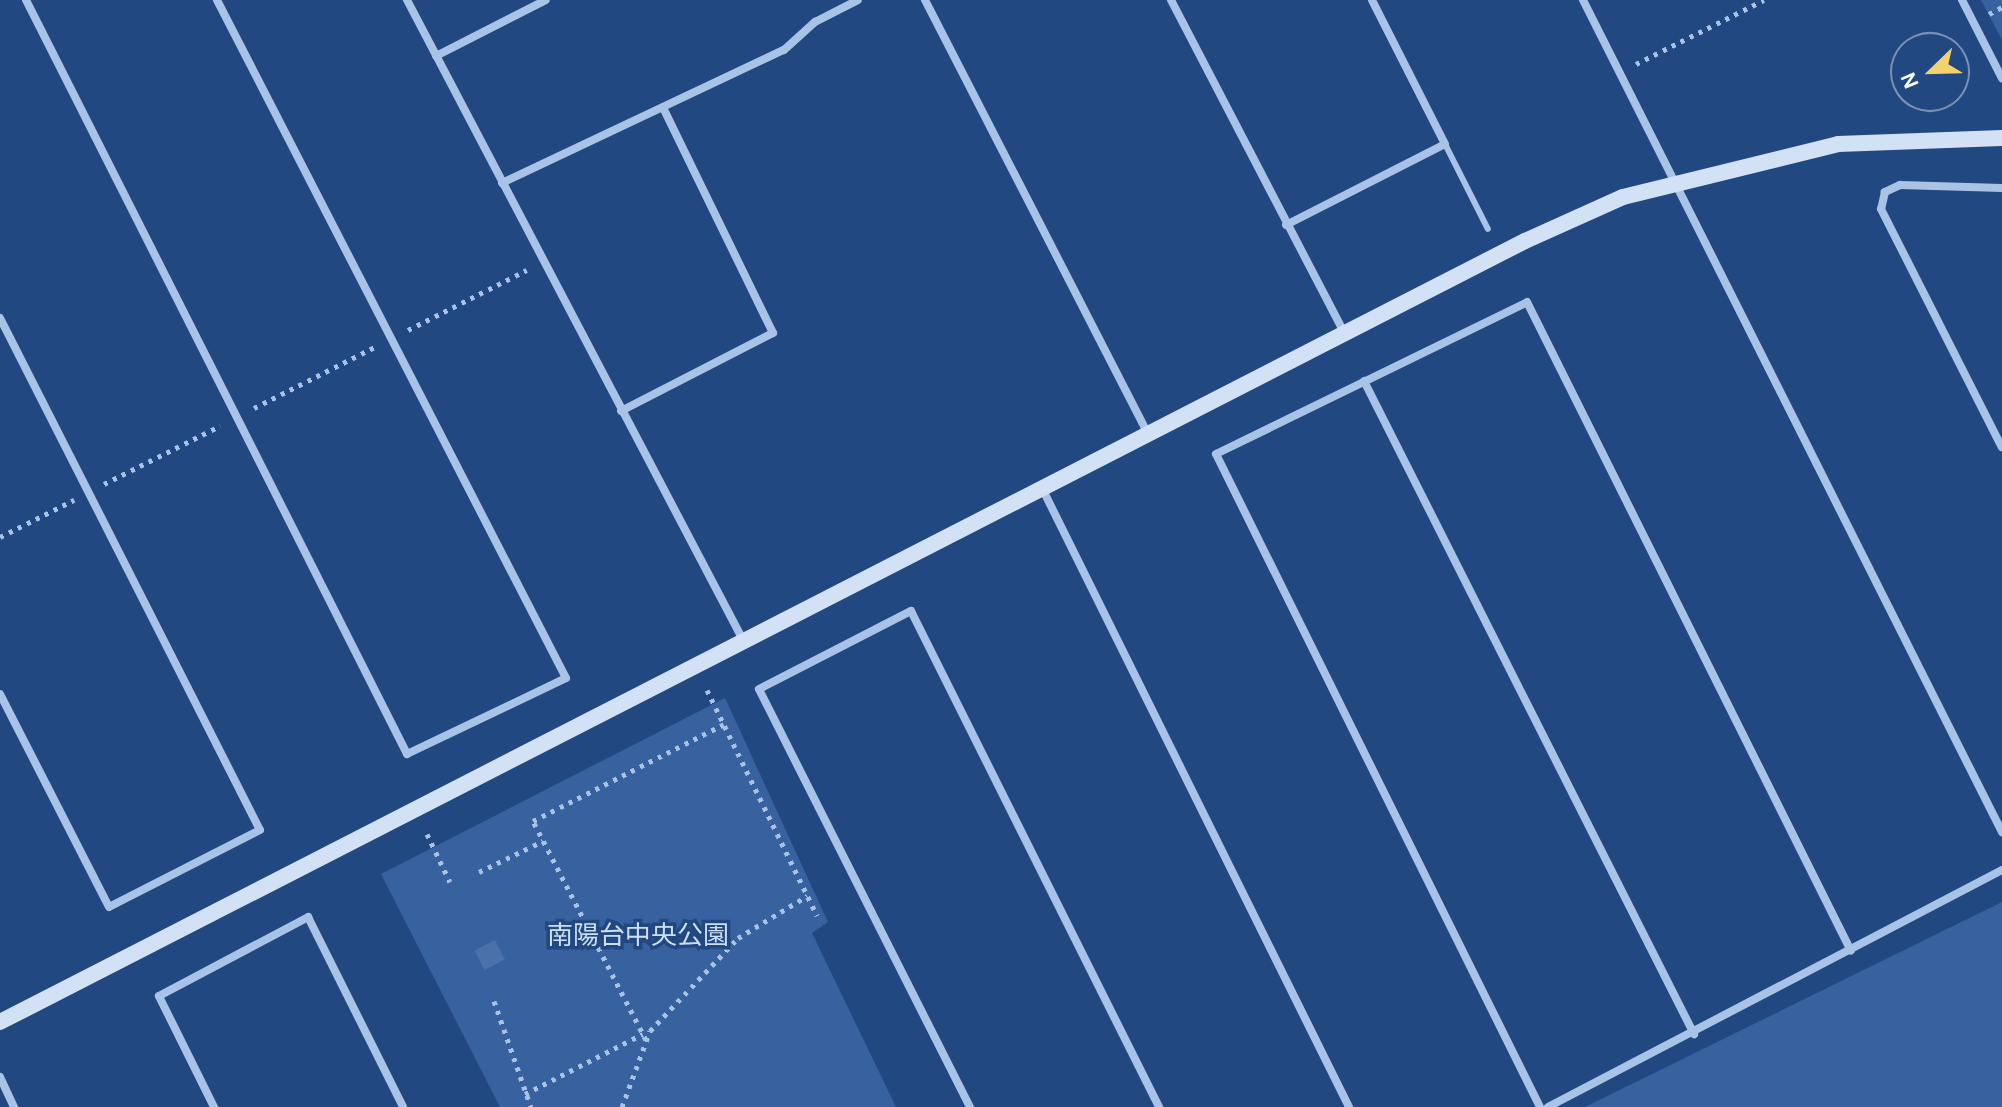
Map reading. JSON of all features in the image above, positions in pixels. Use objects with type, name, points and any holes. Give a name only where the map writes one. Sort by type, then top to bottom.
[{"type":"street","points":[[26,0],[407,754],[566,678],[217,0]]},
{"type":"street","points":[[407,0],[743,640]]},
{"type":"street","points":[[436,56],[546,0]]},
{"type":"street","points":[[502,183],[784,50],[815,22],[858,0]]},
{"type":"street","points":[[925,0],[1148,434]]},
{"type":"street","points":[[1171,0],[1344,334]]},
{"type":"street","points":[[1286,225],[1445,144],[1372,0]]},
{"type":"street","points":[[1583,0],[1677,181],[2002,832]]},
{"type":"street","points":[[1962,0],[2002,78]]},
{"type":"street","points":[[621,411],[773,333],[663,107]]},
{"type":"street","points":[[0,1022],[1525,241],[1623,197],[1677,181],[1838,144],[2002,138]]},
{"type":"street","points":[[2002,188],[1900,185],[1885,192],[1881,209],[2002,447]]},
{"type":"street","points":[[1540,1107],[1216,454],[1527,302],[1851,951]]},
{"type":"street","points":[[0,318],[260,830],[109,907],[0,694]]},
{"type":"street","points":[[1364,381],[1694,1034]]},
{"type":"street","points":[[1042,487],[1349,1107]]},
{"type":"street","points":[[970,1107],[759,689],[911,611],[1159,1107]]},
{"type":"street","points":[[1548,1107],[1694,1034],[2002,870]]},
{"type":"street","points":[[214,1107],[159,996],[308,917],[403,1107]]},
{"type":"street","points":[[0,1077],[14,1107]]},
{"type":"lane","points":[[1445,144],[1488,229]]},
{"type":"path","points":[[1621,72],[1764,0]]},
{"type":"path","points":[[0,537],[543,262]]},
{"type":"path","points":[[707,690],[817,916]]},
{"type":"path","points":[[622,1107],[645,1037],[533,821],[724,724]]},
{"type":"path","points":[[427,834],[450,882]]},
{"type":"path","points":[[479,872],[543,841]]},
{"type":"path","points":[[525,1094],[645,1037],[738,938],[807,896]]},
{"type":"path","points":[[494,1001],[531,1107]]},
{"type":"green space","points":[[1981,0],[2002,0],[2002,40]]},
{"type":"green space","name":"南陽台中央公園","points":[[725,698],[828,922],[812,933],[896,1107],[500,1107],[381,874]]},
{"type":"green space","points":[[2002,902],[2002,1107],[1585,1107]]},
{"type":"building","points":[[495,940],[505,960],[484,970],[475,950]]}]
